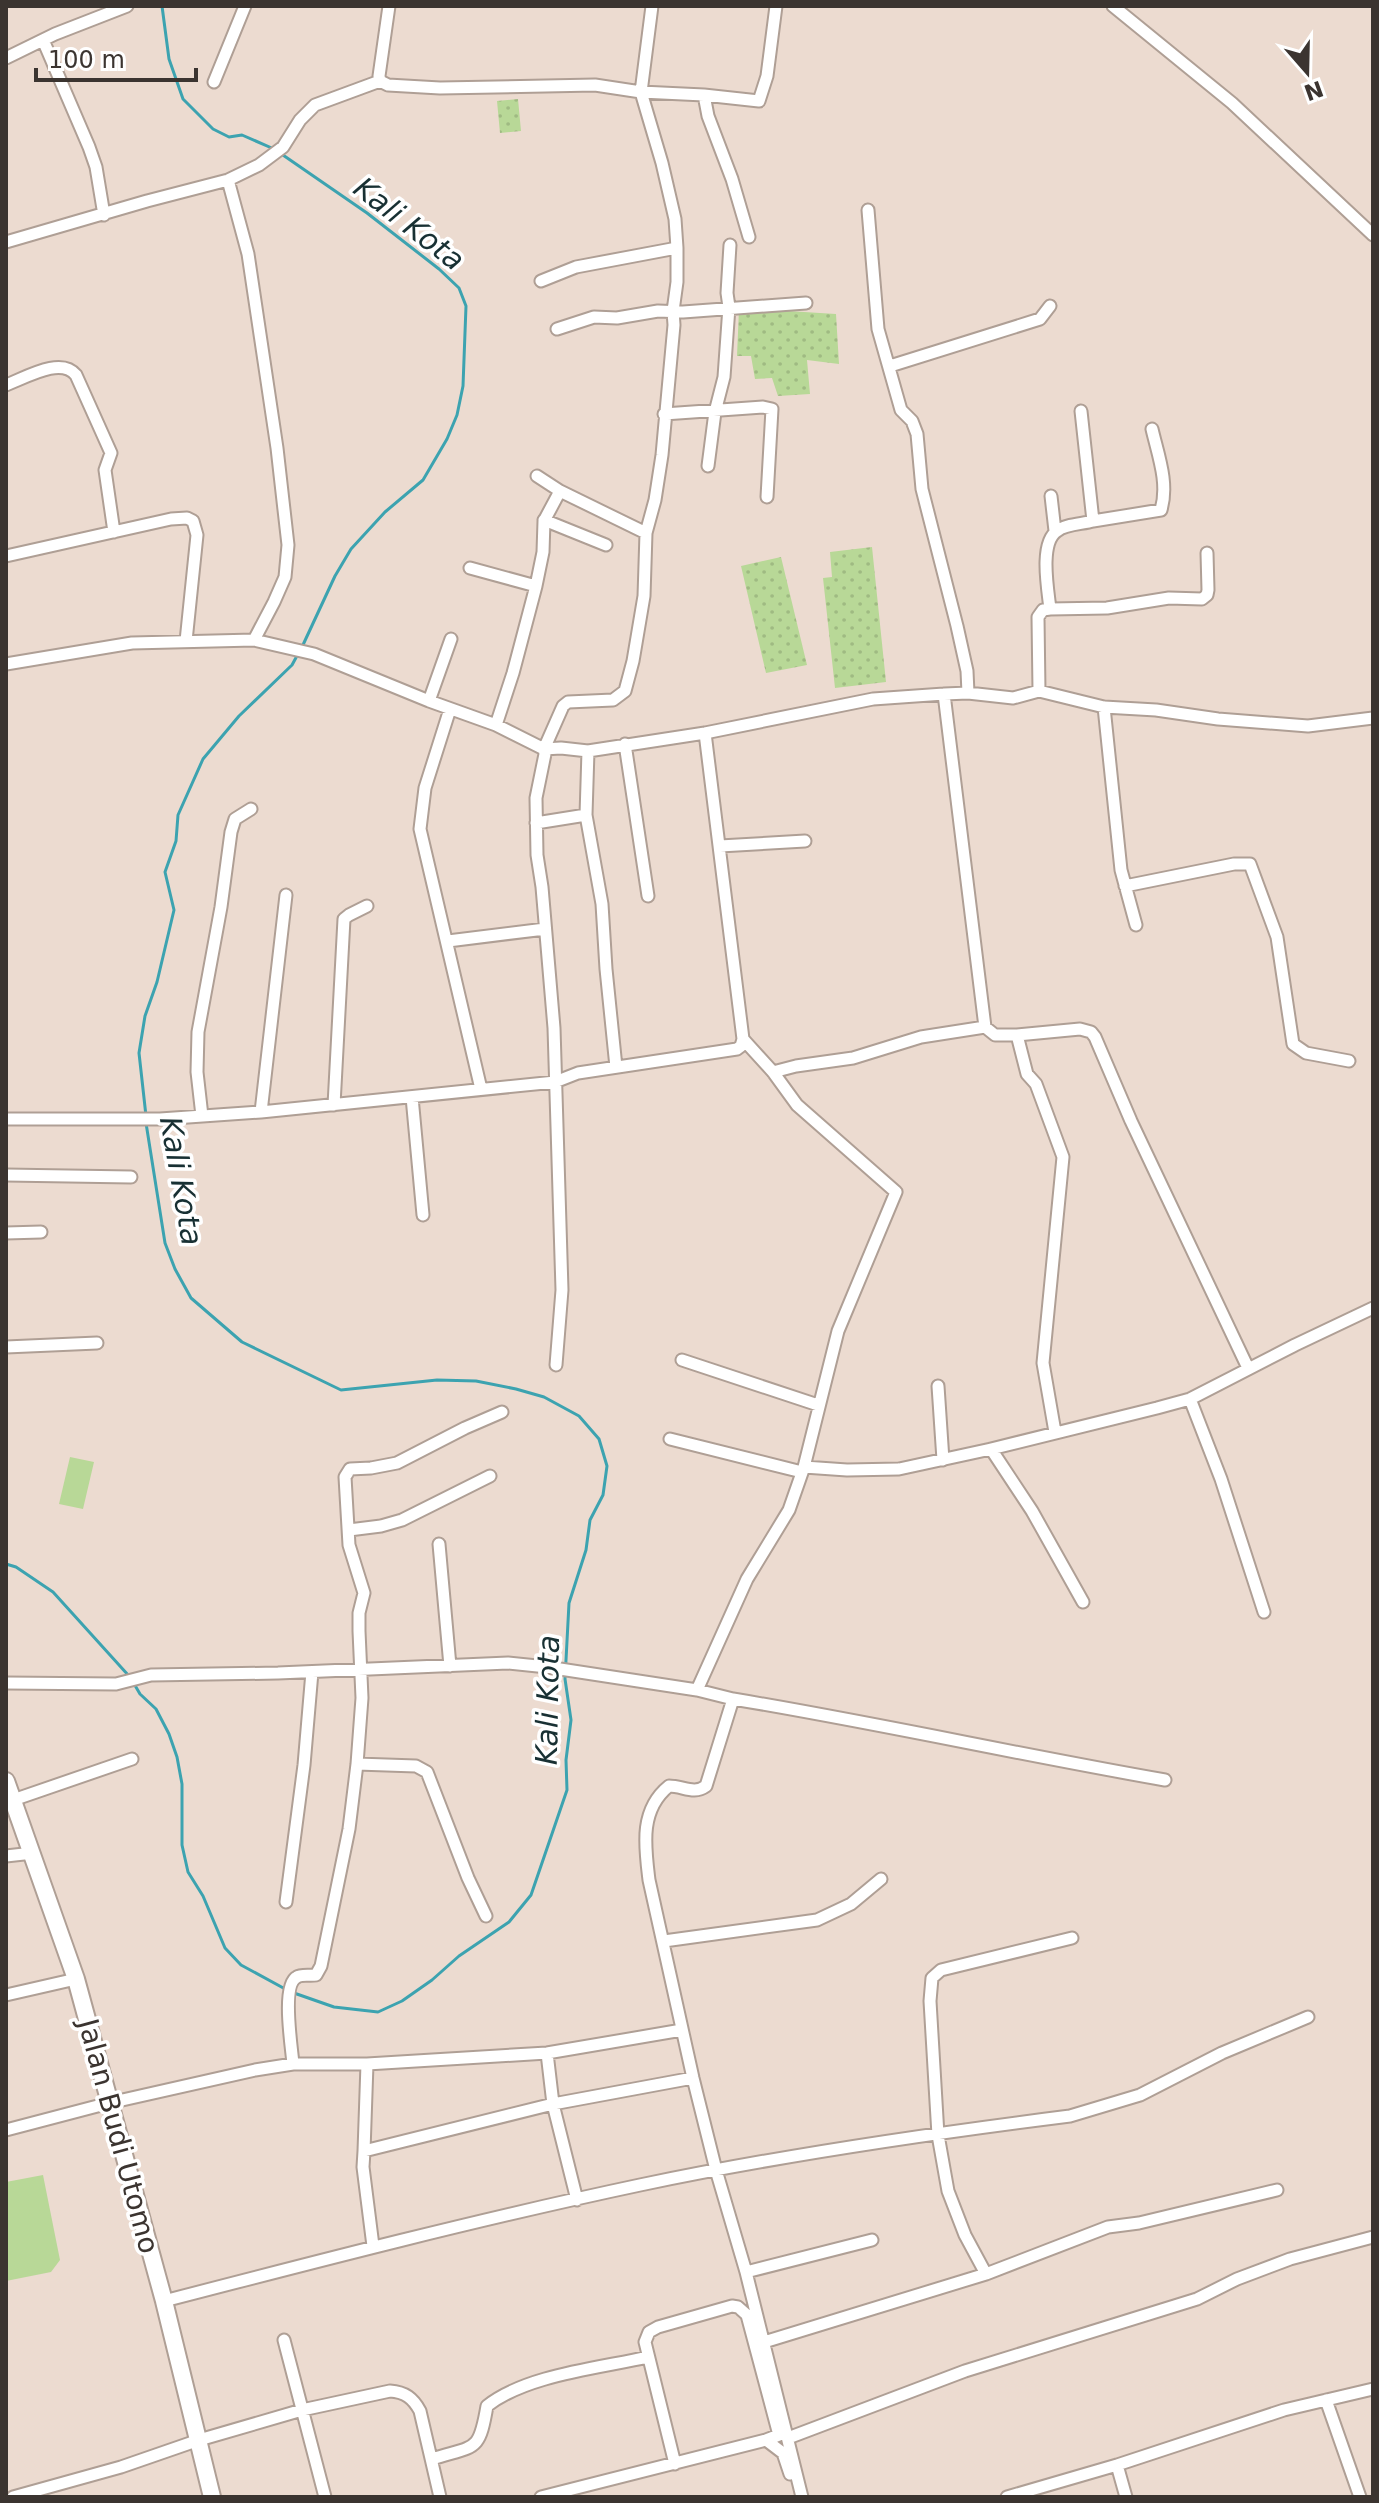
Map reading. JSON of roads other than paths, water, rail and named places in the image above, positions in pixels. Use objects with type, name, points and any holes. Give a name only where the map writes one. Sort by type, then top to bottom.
[{"type":"street","points":[[6,58],[127,6]]},
{"type":"street","points":[[214,82],[245,6]]},
{"type":"street","points":[[380,81],[389,6]]},
{"type":"street","points":[[556,1365],[562,1290],[552,989],[537,855],[536,798],[544,749],[563,706],[568,702],[613,700],[625,691],[644,596],[646,533],[662,455],[677,282],[675,219],[641,92],[652,6]]},
{"type":"street","points":[[6,242],[228,180],[266,161],[283,147],[300,120],[315,105],[380,81],[388,85],[419,87],[595,85],[641,92],[759,101],[767,76],[776,6]]},
{"type":"street","points":[[1113,6],[1232,103],[1373,235]]},
{"type":"street","points":[[43,40],[96,167],[104,215]]},
{"type":"street","points":[[704,95],[708,116],[732,179],[749,237]]},
{"type":"street","points":[[228,180],[248,254],[288,545],[285,577],[254,640]]},
{"type":"street","points":[[868,210],[878,329],[901,410],[912,421],[917,434],[922,489],[964,656],[968,693]]},
{"type":"street","points":[[708,466],[715,412],[724,377],[730,245]]},
{"type":"street","points":[[541,281],[576,267],[677,248]]},
{"type":"street","points":[[557,329],[594,317],[617,318],[673,311],[806,303]]},
{"type":"street","points":[[890,366],[1040,319],[1050,306]]},
{"type":"street","points":[[6,385],[59,367],[72,370],[76,375],[111,453],[105,470],[114,532]]},
{"type":"street","points":[[664,414],[763,407],[772,409],[767,497]]},
{"type":"street","points":[[1081,411],[1093,521]]},
{"type":"street","points":[[1055,531],[1093,521],[1161,510],[1164,490],[1152,429]]},
{"type":"street","points":[[537,476],[560,491],[646,533]]},
{"type":"street","points":[[496,725],[536,586],[543,552],[544,520],[560,491]]},
{"type":"street","points":[[1050,609],[1047,545],[1055,531],[1051,496]]},
{"type":"street","points":[[6,556],[187,518],[193,521],[197,535],[186,641]]},
{"type":"street","points":[[544,520],[606,545]]},
{"type":"street","points":[[1039,691],[1038,617],[1043,610],[1107,608],[1169,598],[1202,599],[1208,590],[1207,553]]},
{"type":"street","points":[[470,568],[536,586]]},
{"type":"street","points":[[429,701],[451,639]]},
{"type":"street","points":[[6,664],[132,643],[254,640],[314,654],[496,725],[544,749],[588,751],[705,733],[873,699],[944,694],[1013,698],[1039,691],[1104,707],[1308,726],[1373,718]]},
{"type":"street","points":[[944,694],[985,1027],[995,1035],[1086,1029],[1095,1037],[1131,1121],[1248,1368]]},
{"type":"street","points":[[1104,707],[1121,870],[1136,925]]},
{"type":"street","points":[[450,709],[425,788],[420,829],[481,1089]]},
{"type":"street","points":[[6,1119],[160,1119],[444,1095],[555,1082],[578,1073],[732,1050],[741,1046],[743,1039],[705,733]]},
{"type":"street","points":[[625,744],[648,896]]},
{"type":"street","points":[[588,751],[586,815],[602,904],[616,1067]]},
{"type":"street","points":[[202,1116],[197,1072],[198,1032],[231,832],[235,819],[251,809]]},
{"type":"street","points":[[536,823],[586,815]]},
{"type":"street","points":[[720,846],[805,841]]},
{"type":"street","points":[[1125,886],[1234,864],[1250,864],[1277,937],[1293,1044],[1306,1053],[1349,1061]]},
{"type":"street","points":[[261,1112],[286,895]]},
{"type":"street","points":[[334,1105],[344,919],[367,906]]},
{"type":"street","points":[[448,941],[545,929]]},
{"type":"street","points":[[773,1072],[853,1058],[921,1037],[985,1027]]},
{"type":"street","points":[[1017,1035],[1027,1074],[1036,1084],[1063,1157],[1043,1363],[1055,1432]]},
{"type":"street","points":[[697,1690],[747,1579],[789,1510],[803,1470],[838,1331],[896,1192],[797,1105],[743,1039]]},
{"type":"street","points":[[412,1097],[423,1215]]},
{"type":"street","points":[[6,1175],[131,1177]]},
{"type":"street","points":[[6,1233],[41,1232]]},
{"type":"street","points":[[670,1439],[803,1470],[899,1469],[1190,1399],[1373,1308]]},
{"type":"street","points":[[6,1347],[97,1343]]},
{"type":"street","points":[[682,1360],[818,1405]]},
{"type":"street","points":[[938,1386],[943,1460]]},
{"type":"street","points":[[1190,1399],[1221,1479],[1264,1612]]},
{"type":"street","points":[[293,2064],[288,2001],[292,1983],[297,1977],[316,1975],[321,1966],[349,1829],[357,1764],[362,1668],[359,1613],[364,1593],[352,1559],[345,1477],[350,1469],[397,1463],[502,1412]]},
{"type":"street","points":[[991,1449],[1032,1511],[1083,1602]]},
{"type":"street","points":[[349,1530],[402,1520],[490,1476]]},
{"type":"street","points":[[439,1544],[450,1666]]},
{"type":"street","points":[[6,1683],[121,1683],[142,1676],[508,1663],[697,1690],[1048,1760],[1165,1780]]},
{"type":"street","points":[[286,1902],[304,1765],[312,1672]]},
{"type":"street","points":[[733,1699],[706,1786],[700,1791],[669,1786],[654,1802],[645,1848],[649,1880],[693,2078],[746,2272],[802,2497]]},
{"type":"street","points":[[13,1800],[132,1759]]},
{"type":"street","points":[[357,1764],[416,1766],[427,1772],[486,1916]]},
{"type":"street","name":"Jalan Budi Utomo","points":[[6,1781],[76,1979],[164,2301],[212,2497]]},
{"type":"street","points":[[6,1856],[33,1853]]},
{"type":"street","points":[[664,1941],[817,1920],[851,1904],[881,1879]]},
{"type":"street","points":[[986,2274],[965,2235],[948,2191],[938,2135],[930,2001],[932,1978],[941,1970],[1072,1938]]},
{"type":"street","points":[[6,1995],[76,1979]]},
{"type":"street","points":[[164,2301],[373,2246],[716,2170],[1070,2116],[1122,2103],[1222,2053],[1308,2017]]},
{"type":"street","points":[[6,2130],[109,2103],[293,2064],[367,2064],[547,2053],[682,2030]]},
{"type":"street","points":[[547,2053],[553,2104],[577,2200]]},
{"type":"street","points":[[367,2064],[363,2167],[373,2246]]},
{"type":"street","points":[[364,2151],[553,2104],[693,2078]]},
{"type":"street","points":[[764,2342],[986,2274],[1108,2227],[1139,2223],[1277,2190]]},
{"type":"street","points":[[788,2438],[965,2371],[1197,2299],[1237,2279],[1290,2259],[1373,2237]]},
{"type":"street","points":[[746,2272],[872,2240]]},
{"type":"street","points":[[541,2497],[675,2464],[779,2435],[747,2315],[738,2307],[732,2306],[649,2332],[645,2342],[675,2464]]},
{"type":"street","points":[[284,2340],[325,2497]]},
{"type":"street","points":[[432,2459],[477,2443],[482,2436],[487,2406],[501,2395],[536,2381],[648,2357]]},
{"type":"street","points":[[1007,2497],[1117,2465],[1284,2410],[1373,2389]]},
{"type":"street","points":[[13,2497],[163,2455],[199,2440],[302,2410],[378,2392],[403,2392],[415,2402],[420,2411],[440,2497]]},
{"type":"street","points":[[1326,2400],[1360,2497]]},
{"type":"street","points":[[766,2440],[783,2453],[795,2497]]},
{"type":"street","points":[[1117,2465],[1126,2497]]},
{"type":"waterway","name":"Kali Kota","points":[[162,6],[169,59],[183,99],[213,129],[229,137],[242,135],[274,149]]},
{"type":"waterway","name":"Kali Kota","points":[[280,153],[367,213],[439,269],[459,288],[466,306],[463,386],[457,415],[447,439],[423,480],[385,512],[351,549],[302,647]]},
{"type":"waterway","name":"Kali Kota","points":[[146,1116],[139,1053],[145,1016],[157,982],[174,910],[165,872],[176,841],[178,815],[203,759],[239,716],[292,665],[298,654]]},
{"type":"waterway","name":"Kali Kota","points":[[146,1123],[165,1243],[175,1269],[191,1298],[242,1342],[341,1390],[437,1380],[476,1381],[544,1397],[579,1416],[599,1439],[607,1466],[603,1495],[590,1520],[586,1550],[569,1603],[565,1679],[571,1720],[566,1760],[567,1790],[531,1895],[509,1922],[402,2001],[378,2012],[334,2007],[294,1993]]},
{"type":"waterway","name":"Kali Kota","points":[[6,1564],[16,1567],[53,1592],[129,1676]]},
{"type":"waterway","name":"Kali Kota","points":[[133,1682],[140,1694],[156,1709],[177,1757],[182,1784],[182,1845],[188,1872],[203,1896],[225,1948],[241,1965],[287,1990]]}]
